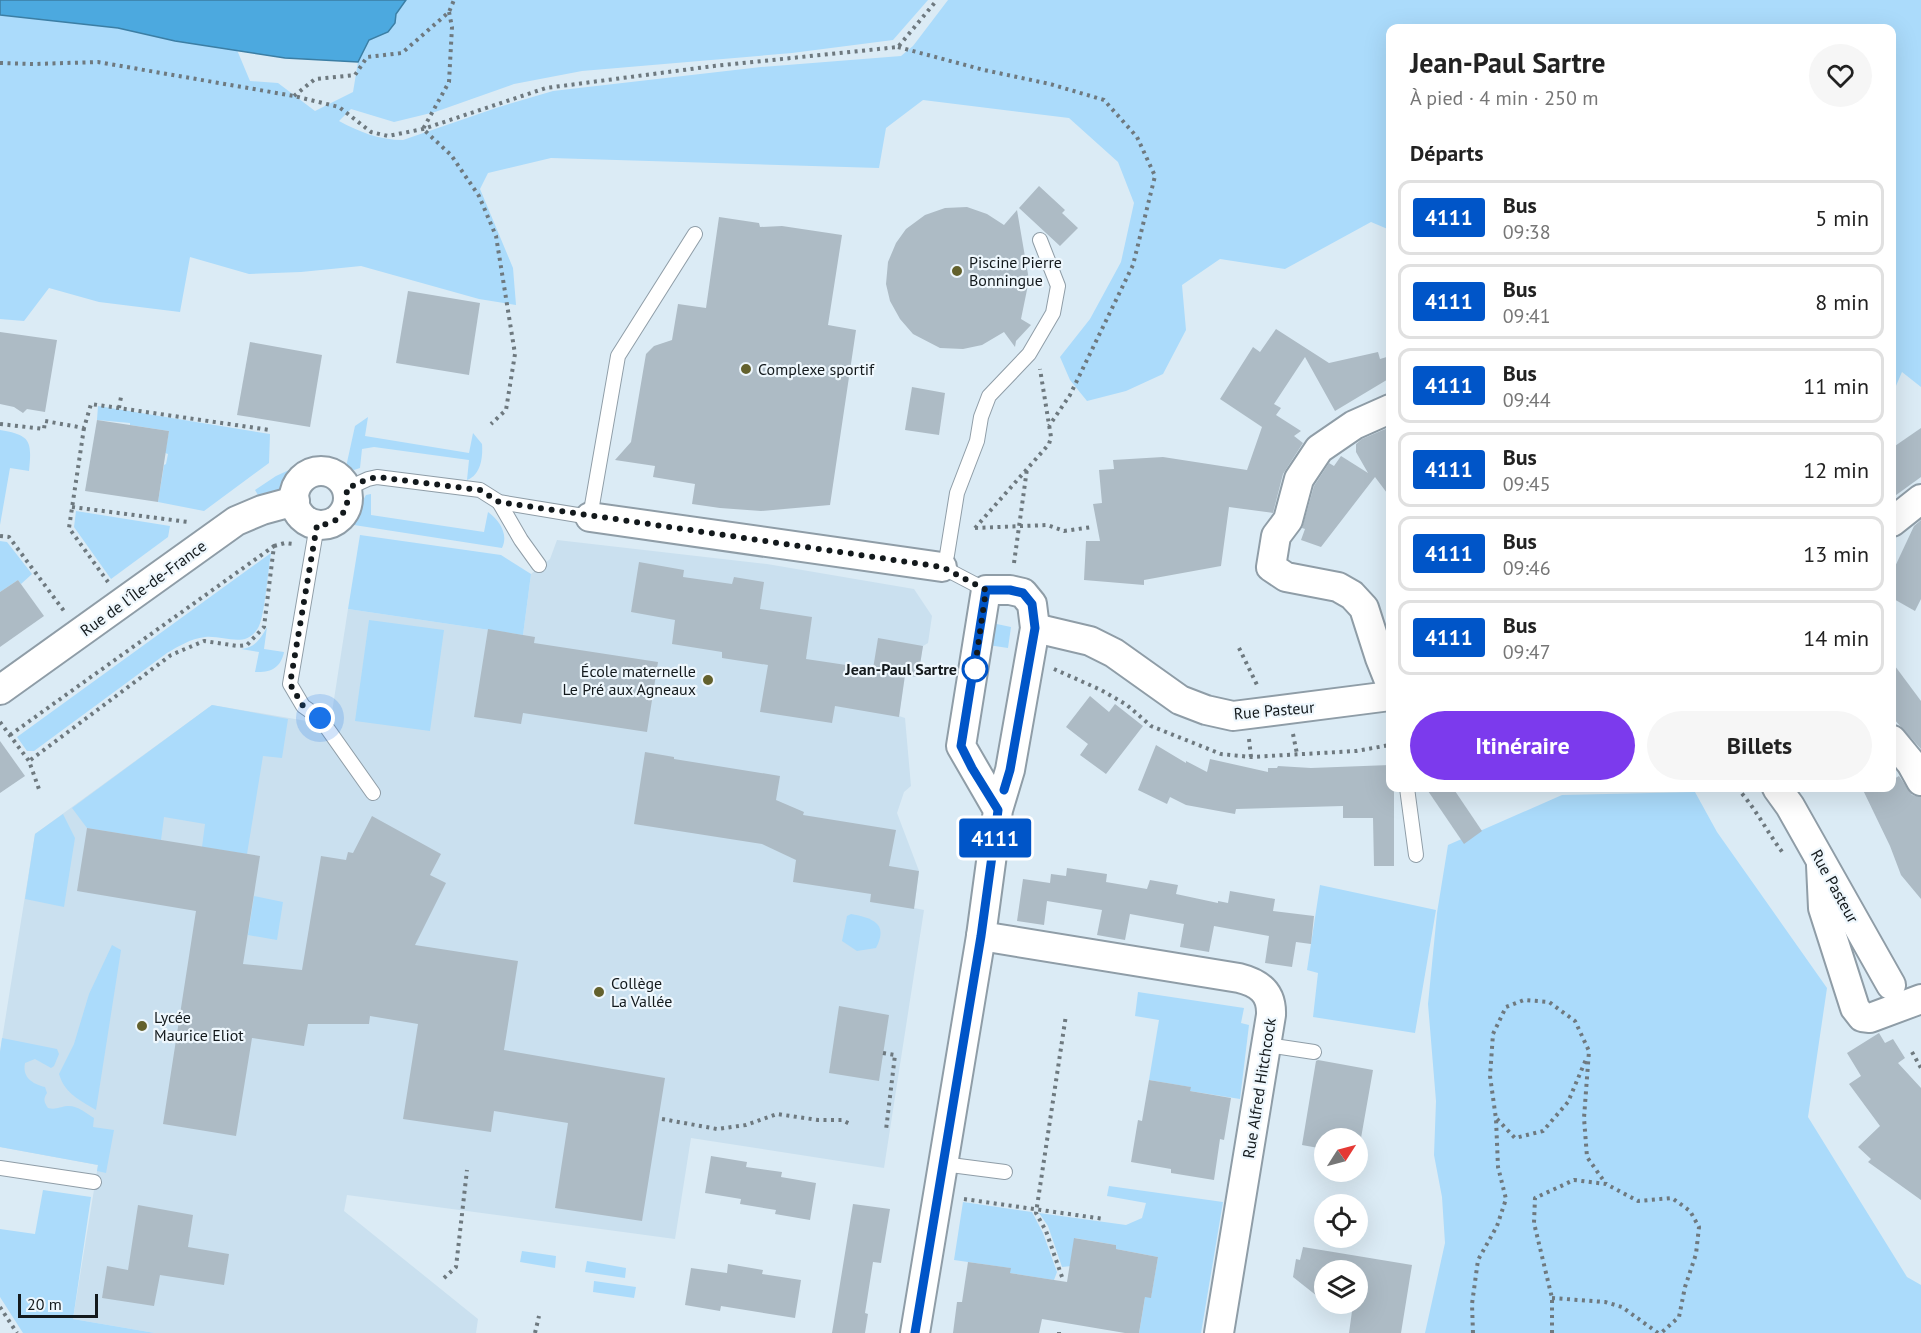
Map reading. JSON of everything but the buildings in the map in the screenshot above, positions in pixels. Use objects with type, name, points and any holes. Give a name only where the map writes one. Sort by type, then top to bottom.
[{"type":"street","points":[[1386,411],[1354,424],[1319,449],[1299,479],[1288,520],[1276,536],[1271,567],[1286,577],[1338,588],[1352,596],[1364,608],[1386,672]]},
{"type":"street","points":[[319,471],[328,472],[336,476],[346,489],[348,502],[340,518],[309,535],[295,501],[296,490],[300,482],[310,474],[319,471]]},
{"type":"street","points":[[1896,518],[1921,499]]},
{"type":"street","name":"Rue de l'Île-de-France","points":[[0,690],[236,521],[262,510],[295,501]]},
{"type":"street","points":[[590,516],[942,567]]},
{"type":"street","points":[[915,1333],[981,936],[998,810],[1010,770],[1035,628],[1032,604],[1023,593],[1010,590],[986,590],[961,746],[998,810]]},
{"type":"street","name":"Rue Pasteur","points":[[1035,628],[1090,641],[1114,653],[1180,700],[1206,710],[1233,716],[1386,697]]},
{"type":"street","points":[[1896,745],[1911,763],[1921,782]]},
{"type":"street","name":"Rue Pasteur","points":[[1781,792],[1891,985]]},
{"type":"street","points":[[1821,860],[1823,908],[1855,1008],[1862,1017],[1870,1018],[1921,999]]},
{"type":"street","name":"Rue Alfred Hitchcock","points":[[981,936],[1253,982],[1266,991],[1271,1004],[1266,1045],[1219,1333]]},
{"type":"lane","points":[[346,489],[377,477],[480,490],[499,502],[590,516],[618,356],[695,234]]},
{"type":"lane","points":[[986,590],[942,567],[947,555],[957,494],[977,441],[981,417],[989,396],[1029,354],[1053,313],[1058,286],[1040,240]]},
{"type":"lane","points":[[499,502],[539,565]]},
{"type":"lane","points":[[309,535],[290,684],[303,706],[320,718],[373,793]]},
{"type":"lane","points":[[1408,792],[1416,855]]},
{"type":"lane","points":[[1266,1045],[1314,1052]]},
{"type":"lane","points":[[944,1164],[1005,1172]]},
{"type":"lane","points":[[0,1168],[94,1182]]},
{"type":"path","points":[[294,96],[315,79],[355,75],[367,57],[402,53],[449,12],[454,0]]},
{"type":"path","points":[[898,47],[938,0]]},
{"type":"path","points":[[423,129],[448,82],[452,27],[449,12]]},
{"type":"path","points":[[0,63],[98,62],[294,96],[339,107],[371,132],[388,136],[423,129],[546,88],[714,66],[898,47],[984,70],[1050,84],[1104,100],[1137,137],[1155,176],[1133,265],[1070,395],[1049,426]]},
{"type":"path","points":[[423,129],[451,155],[479,196],[496,236],[515,354],[506,410],[491,424]]},
{"type":"path","points":[[975,528],[1049,444],[1051,437],[1039,366],[1029,354]]},
{"type":"path","points":[[119,408],[121,397]]},
{"type":"path","points":[[111,586],[69,528],[84,428],[91,404],[270,430]]},
{"type":"path","points":[[0,424],[44,429],[45,421],[84,428]]},
{"type":"path","points":[[1013,568],[1027,469]]},
{"type":"path","points":[[72,507],[187,521],[192,528]]},
{"type":"path","points":[[951,526],[975,528],[1047,525],[1064,531],[1092,527]]},
{"type":"path","points":[[10,735],[274,546],[309,535]]},
{"type":"path","points":[[0,536],[9,537],[67,617]]},
{"type":"path","points":[[29,761],[171,654],[204,641],[238,646],[247,645],[264,627],[274,546]]},
{"type":"path","points":[[1239,648],[1270,712]]},
{"type":"path","points":[[0,722],[29,761],[40,792]]},
{"type":"path","points":[[1473,1333],[1472,1304],[1478,1260],[1497,1226],[1506,1199],[1498,1167],[1496,1119],[1490,1076],[1493,1034],[1506,1007],[1524,1000],[1549,1002],[1575,1021],[1589,1051],[1584,1118],[1587,1157],[1606,1184]]},
{"type":"path","points":[[1062,1277],[1036,1209],[1066,1015]]},
{"type":"path","points":[[1496,1119],[1515,1138],[1543,1131],[1568,1102],[1589,1051]]},
{"type":"path","points":[[1912,1052],[1921,1068]]},
{"type":"path","points":[[884,1053],[895,1055],[886,1130]]},
{"type":"path","points":[[662,1119],[717,1129],[746,1125],[777,1114],[818,1120],[842,1119],[850,1124]]},
{"type":"path","points":[[444,1278],[456,1267],[467,1170]]},
{"type":"path","points":[[1552,1298],[1605,1302],[1622,1306],[1660,1333],[1679,1317],[1685,1287],[1696,1254],[1699,1227],[1690,1211],[1672,1198],[1638,1201],[1606,1184],[1574,1180],[1535,1198],[1534,1223],[1552,1298],[1552,1333]]},
{"type":"path","points":[[960,1198],[1104,1220]]},
{"type":"path","points":[[0,1307],[17,1333]]},
{"type":"path","points":[[535,1333],[538,1316]]},
{"type":"shaded area","points":[[406,0],[928,0],[893,40],[792,53],[582,71],[514,84],[435,112],[394,122],[351,109],[339,121],[370,135],[403,140],[553,91],[761,67],[901,56],[913,46],[948,0],[1921,0],[1921,387],[1902,372],[1896,386],[1896,24],[1386,24],[1386,228],[1371,222],[1285,269],[1220,259],[1182,285],[1186,330],[1163,374],[1126,391],[1087,401],[1070,380],[1060,357],[1090,319],[1121,262],[1134,203],[1118,162],[1069,118],[923,100],[886,128],[879,168],[551,158],[488,173],[480,189],[513,268],[516,305],[479,299],[361,266],[249,274],[190,257],[180,312],[99,302],[49,288],[24,321],[0,319],[0,15],[118,28],[175,41],[237,50],[250,81],[278,83],[315,111],[353,92],[358,62],[369,40],[388,32],[396,14]]},
{"type":"shaded area","points":[[98,406],[270,434],[269,463],[204,511],[158,502],[168,454],[165,453],[169,431],[130,425],[130,423],[97,420]]},
{"type":"shaded area","points":[[368,417],[365,436],[469,453],[473,433],[482,444],[478,470],[472,478],[467,480],[469,460],[374,447],[362,449],[360,468],[354,470],[346,467],[355,426]]},
{"type":"shaded area","points":[[0,430],[24,437],[30,453],[29,471],[10,468],[0,525]]},
{"type":"shaded area","points":[[300,465],[302,468],[287,488],[258,495],[255,490],[276,476]]},
{"type":"shaded area","points":[[371,494],[371,515],[484,532],[488,512],[502,528],[504,543],[502,548],[354,525],[338,531],[354,517],[366,495]]},
{"type":"shaded area","points":[[76,511],[170,526],[168,537],[111,579],[74,527]]},
{"type":"shaded area","points":[[360,535],[501,555],[531,574],[523,635],[348,609]]},
{"type":"shaded area","points":[[557,540],[767,564],[914,589],[932,616],[928,643],[923,646],[918,677],[905,676],[899,716],[905,718],[911,786],[904,792],[897,813],[919,871],[914,908],[924,910],[884,1168],[691,1138],[675,1239],[347,1195],[344,1211],[478,1319],[476,1333],[155,1333],[73,1319],[98,1165],[0,1147],[0,1052],[35,834],[212,705],[330,725],[348,609],[523,635],[531,574],[550,559]]},
{"type":"shaded area","points":[[0,541],[7,542],[32,574],[21,584],[18,580],[0,592]]},
{"type":"shaded area","points":[[271,553],[263,612],[259,626],[248,638],[235,640],[205,637],[180,645],[34,751],[27,751],[17,737]]},
{"type":"shaded area","points":[[369,620],[444,630],[430,731],[355,721]]},
{"type":"shaded area","points":[[992,623],[1011,627],[1008,648],[988,645]]},
{"type":"shaded area","points":[[267,627],[264,649],[284,652],[283,657],[274,668],[265,672],[255,672],[259,652],[241,649],[260,639]]},
{"type":"shaded area","points":[[212,705],[288,719],[282,758],[263,756],[247,854],[202,847],[205,824],[164,817],[161,840],[87,828],[72,808]]},
{"type":"shaded area","points":[[1695,792],[1717,832],[1827,988],[1808,1117],[1907,1277],[1921,1285],[1921,1333],[1425,1333],[1445,1243],[1442,1197],[1434,1155],[1436,1101],[1428,1004],[1437,913],[1448,845],[1562,795]]},
{"type":"shaded area","points":[[63,814],[75,838],[64,907],[25,899],[35,834]]},
{"type":"shaded area","points":[[1320,885],[1436,910],[1415,1033],[1313,1017],[1318,973],[1307,970]]},
{"type":"shaded area","points":[[254,896],[283,902],[277,940],[248,935]]},
{"type":"shaded area","points":[[851,914],[866,917],[879,927],[880,940],[876,948],[857,951],[842,941],[847,916]]},
{"type":"shaded area","points":[[112,945],[121,950],[96,1110],[69,1092],[59,1074],[74,1044],[89,994]]},
{"type":"shaded area","points":[[1138,992],[1244,1008],[1241,1023],[1249,1025],[1240,1099],[1190,1091],[1190,1087],[1149,1080],[1159,1020],[1135,1016]]},
{"type":"shaded area","points":[[2,1038],[57,1049],[59,1054],[54,1066],[51,1068],[35,1059],[25,1063],[25,1073],[33,1082],[45,1087],[47,1093],[44,1100],[48,1108],[74,1107],[94,1118],[93,1127],[114,1130],[106,1173],[97,1171],[98,1165],[0,1147]]},
{"type":"shaded area","points":[[1109,1186],[1223,1202],[1201,1333],[1139,1333],[1145,1297],[1151,1297],[1158,1257],[1116,1249],[1116,1245],[1075,1238],[1072,1266],[1062,1267],[1048,1226],[1039,1213],[1126,1225],[1142,1218],[1146,1203],[1107,1196]]},
{"type":"shaded area","points":[[43,1190],[91,1197],[73,1319],[155,1333],[23,1333],[0,1297],[0,1229],[35,1234]]},
{"type":"shaded area","points":[[963,1202],[1032,1212],[1043,1233],[1057,1272],[1054,1280],[1010,1273],[1010,1268],[954,1260]]},
{"type":"shaded area","points":[[522,1251],[556,1256],[555,1268],[520,1262]]},
{"type":"shaded area","points":[[587,1261],[626,1268],[625,1278],[585,1272]]},
{"type":"shaded area","points":[[594,1281],[636,1287],[634,1298],[593,1292]]},
{"type":"water","points":[[0,0],[406,0],[396,14],[395,23],[388,32],[369,40],[358,62],[285,58],[175,41],[118,28],[0,15]]},
{"type":"bus line","name":"4111","points":[[915,1333],[981,936],[998,810],[961,746],[986,590],[1010,590],[1023,593],[1032,604],[1035,628],[1010,770],[1004,790]]},
{"type":"place","name":"Piscine Pierre Bonningue","points":[[957,271]]},
{"type":"place","name":"Complexe sportif","points":[[746,369]]},
{"type":"place","name":"Jean-Paul Sartre","points":[[975,669]]},
{"type":"place","name":"École maternelle Le Pré aux Agneaux","points":[[708,680]]},
{"type":"place","name":"Collège La Vallée","points":[[599,992]]},
{"type":"place","name":"Lycée Maurice Eliot","points":[[142,1026]]},
{"type":"route","points":[[320,718],[303,706],[290,684],[317,525],[326,525],[340,518],[348,502],[346,489],[377,477],[480,490],[499,502],[942,567],[986,590],[974,674],[975,669]]}]
